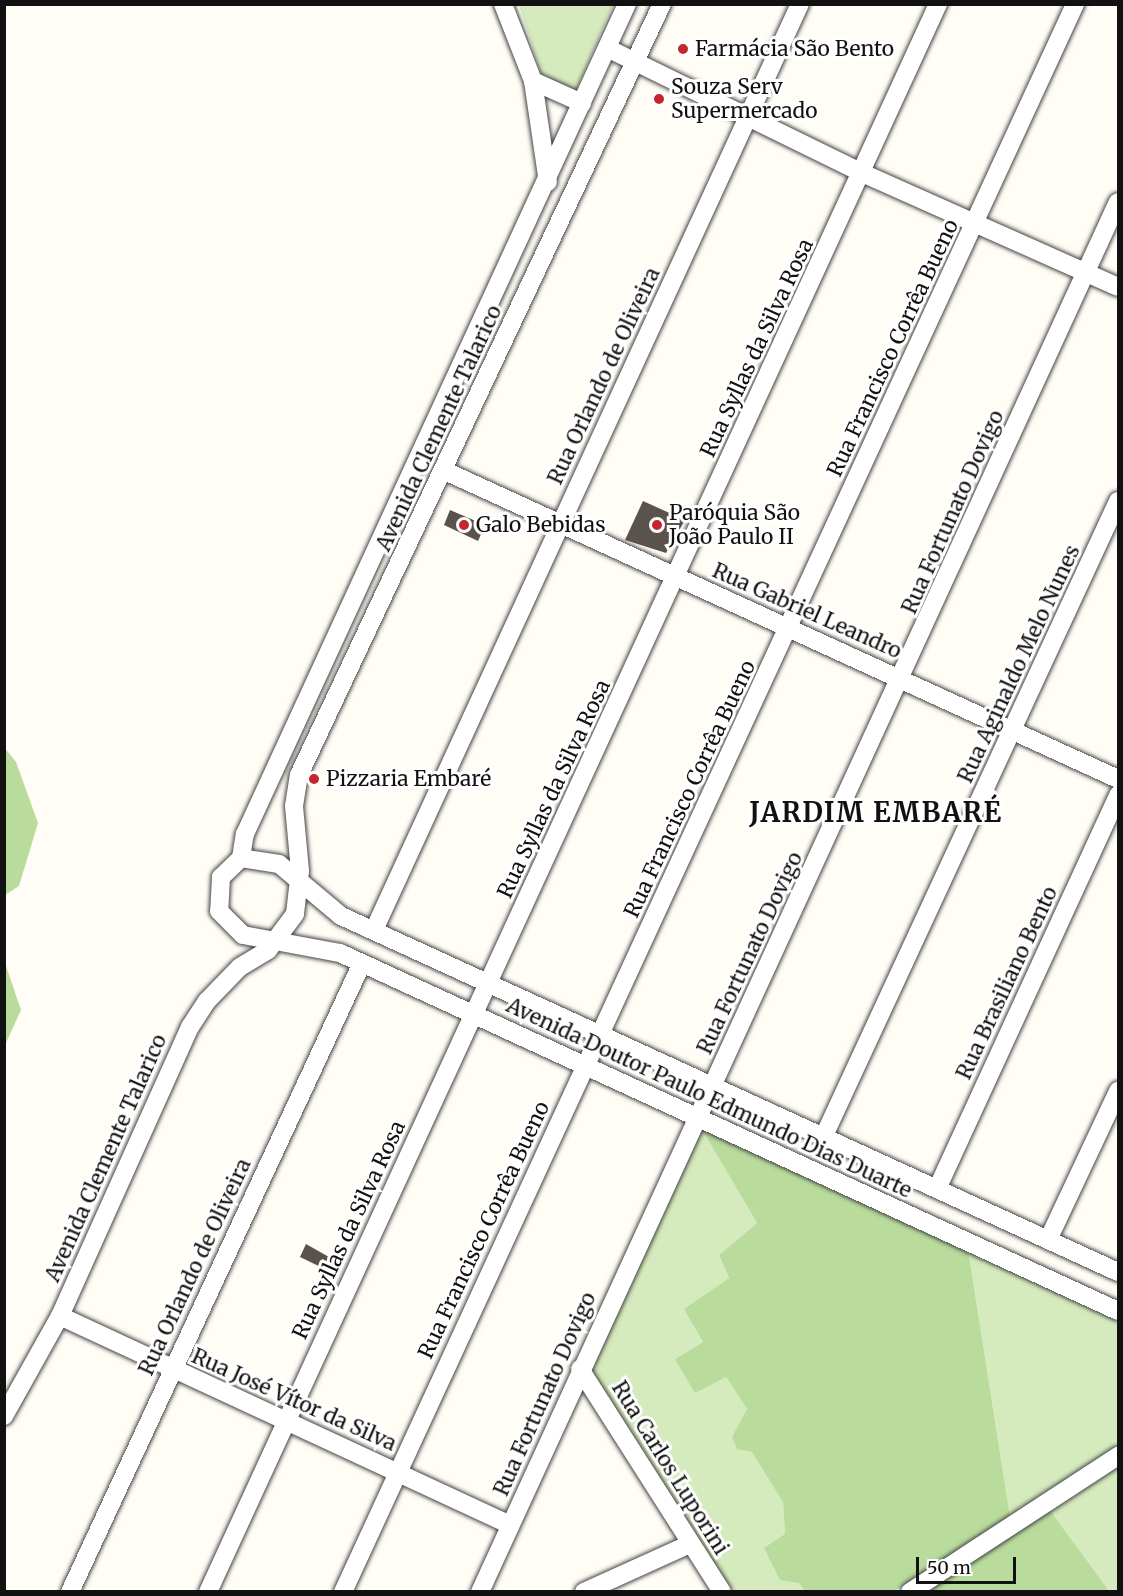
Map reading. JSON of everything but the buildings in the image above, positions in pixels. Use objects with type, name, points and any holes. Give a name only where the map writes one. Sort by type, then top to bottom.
[{"type":"street","points":[[503,4],[533,81],[548,182]]},
{"type":"street","name":"Avenida Clemente Talarico","points":[[241,858],[245,834],[548,182],[627,4]]},
{"type":"street","name":"Avenida Clemente Talarico","points":[[4,1416],[60,1316],[189,1027],[240,967],[275,940],[295,914],[300,879],[294,806],[299,775],[662,4]]},
{"type":"street","name":"Rua Orlando de Oliveira","points":[[374,930],[800,4]]},
{"type":"street","name":"Rua Syllas da Silva Rosa","points":[[208,1592],[285,1421],[677,577],[938,4]]},
{"type":"street","name":"Rua Francisco Corrêa Bueno","points":[[343,1592],[584,1065],[600,1036],[788,630],[1074,4]]},
{"type":"street","points":[[608,48],[635,64],[862,173],[1119,287]]},
{"type":"street","points":[[533,81],[582,103]]},
{"type":"street","name":"Rua Fortunato Dovigo","points":[[482,1590],[580,1369],[696,1119],[714,1086],[1119,202]]},
{"type":"street","name":"Rua Gabriel Leandro","points":[[444,471],[562,522],[788,630],[1119,779]]},
{"type":"street","name":"Rua Aginaldo Melo Nunes","points":[[823,1138],[1119,501]]},
{"type":"street","name":"Rua Brasiliano Bento","points":[[937,1189],[1119,795]]},
{"type":"street","points":[[275,940],[243,935],[219,911],[221,877],[241,858],[270,860],[300,879]]},
{"type":"street","name":"Avenida Doutor Paulo Edmundo Dias Duarte","points":[[300,879],[341,916],[1119,1272]]},
{"type":"street","name":"Avenida Doutor Paulo Edmundo Dias Duarte","points":[[275,940],[362,963],[474,1013],[696,1119],[1119,1311]]},
{"type":"street","name":"Rua Orlando de Oliveira","points":[[70,1592],[362,963]]},
{"type":"street","points":[[1048,1240],[1119,1091]]},
{"type":"street","name":"Rua José Vítor da Silva","points":[[60,1316],[510,1525]]},
{"type":"street","name":"Rua Carlos Luporini","points":[[580,1369],[722,1592]]},
{"type":"street","points":[[910,1592],[1119,1456]]},
{"type":"street","points":[[584,1592],[690,1544]]},
{"type":"green space","points":[[519,5],[613,5],[575,92],[543,79]]},
{"type":"green space","points":[[4,747],[16,762],[38,823],[19,886],[5,895]]},
{"type":"green space","points":[[5,963],[21,1010],[4,1045]]},
{"type":"green space","points":[[701,1128],[757,1223],[719,1255],[729,1278],[685,1309],[703,1342],[675,1359],[726,1377],[747,1409],[741,1424],[783,1502],[785,1534],[805,1591],[733,1591],[595,1385],[590,1366]]},
{"type":"green space","points":[[701,1128],[968,1249],[1011,1523],[894,1591],[805,1591],[799,1583],[780,1580],[764,1548],[785,1534],[783,1502],[752,1452],[737,1449],[732,1437],[747,1409],[726,1377],[695,1393],[675,1359],[703,1342],[684,1309],[729,1278],[719,1255],[757,1223]]},
{"type":"green space","points":[[968,1249],[1118,1316],[1118,1447],[1011,1523]]},
{"type":"green space","points":[[1118,1465],[1118,1591],[912,1592]]},
{"type":"green space","points":[[1048,1508],[1109,1591],[912,1592]]},
{"type":"place","name":"Farmácia São Bento","points":[[683,49]]},
{"type":"place","name":"Souza Serv Supermercado","points":[[659,99]]},
{"type":"place","name":"Galo Bebidas","points":[[464,525]]},
{"type":"place","name":"Paróquia São João Paulo II","points":[[657,525]]},
{"type":"place","name":"Pizzaria Embaré","points":[[314,779]]},
{"type":"district","name":"JARDIM EMBARÉ","points":[[876,813]]}]
